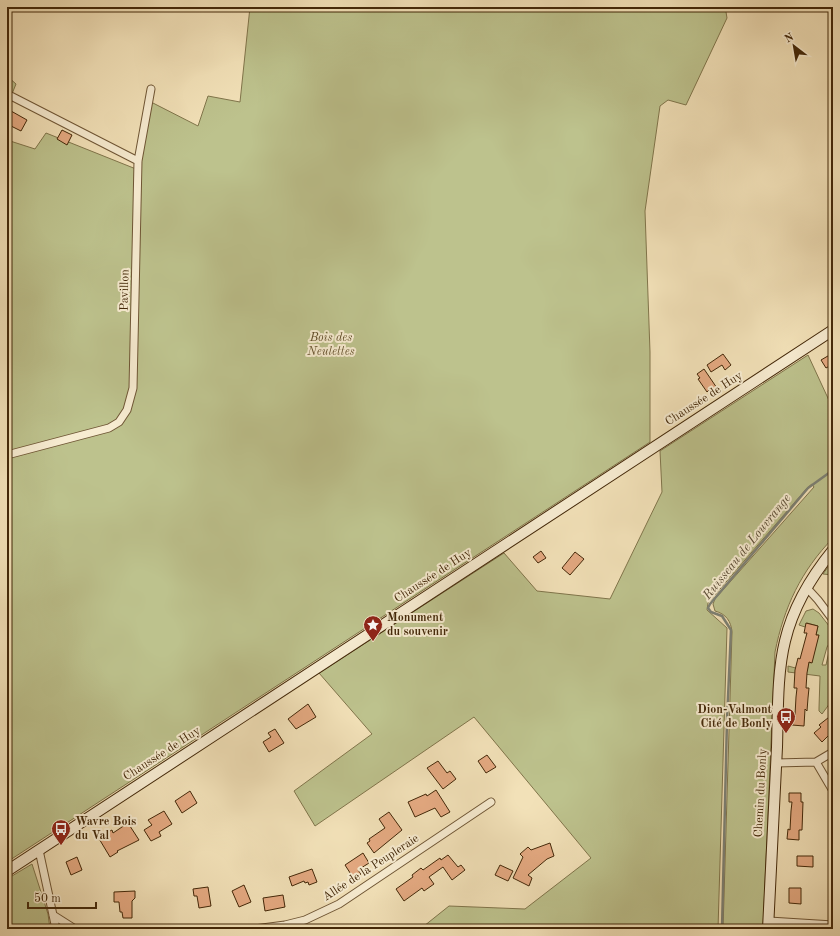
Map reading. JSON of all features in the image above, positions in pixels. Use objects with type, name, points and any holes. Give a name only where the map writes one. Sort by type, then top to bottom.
[{"type":"main road","name":"Chaussée de Huy","points":[[7,871],[833,330]]},
{"type":"main road","name":"Chemin du Bonly","points":[[769,925],[782,654],[785,640],[795,613],[807,588],[833,550]]},
{"type":"street","name":"Pavillon","points":[[7,455],[100,431],[115,424],[122,417],[131,401],[133,388],[138,161],[151,89]]},
{"type":"street","points":[[7,94],[138,161]]},
{"type":"street","points":[[807,588],[833,620]]},
{"type":"street","points":[[776,763],[816,762],[833,752]]},
{"type":"street","points":[[816,762],[833,791]]},
{"type":"street","name":"Allée de la Peupleraie","points":[[257,929],[285,925],[305,920],[339,904],[491,802]]},
{"type":"street","points":[[40,850],[56,929]]},
{"type":"street","points":[[53,915],[75,929]]},
{"type":"street","points":[[769,925],[833,925]]},
{"type":"green space","name":"Bois des Neulettes","points":[[250,7],[729,7],[726,12],[727,18],[686,105],[668,100],[660,106],[645,211],[650,352],[650,442],[7,862],[7,460],[11,458],[12,450],[7,450],[7,140],[35,149],[46,133],[141,171],[141,159],[151,102],[198,126],[208,96],[240,102]]},
{"type":"green space","points":[[7,76],[16,84],[7,106]]},
{"type":"green space","points":[[808,355],[833,409],[833,538],[812,563],[795,590],[783,620],[775,652],[763,929],[723,929],[732,632],[727,618],[715,611],[713,604],[715,599],[814,487],[812,484],[708,603],[707,610],[727,628],[718,929],[423,929],[424,926],[449,906],[525,909],[591,858],[474,717],[315,826],[294,791],[372,734],[319,673],[504,553],[537,591],[610,599],[662,492],[660,451]]},
{"type":"green space","points":[[833,560],[833,575],[823,574]]},
{"type":"green space","points":[[813,609],[819,613],[833,631],[833,638],[827,647],[822,665],[826,665],[830,647],[833,643],[833,699],[822,714],[819,711],[820,676],[788,672],[788,666],[807,671],[809,662],[811,663],[818,635],[816,635],[818,626],[807,623],[805,627],[799,625],[806,611]]},
{"type":"green space","points":[[32,864],[48,914],[50,929],[7,929],[7,879]]},
{"type":"building","points":[[11,111],[27,120],[21,131],[7,124],[7,119]]},
{"type":"building","points":[[62,130],[72,135],[67,145],[57,139]]},
{"type":"building","points":[[833,353],[833,364],[826,368],[821,360]]},
{"type":"building","points":[[723,354],[731,365],[725,370],[722,365],[711,372],[707,365]]},
{"type":"building","points":[[704,369],[719,391],[713,395],[709,390],[707,392],[698,379],[700,378],[697,374]]},
{"type":"building","points":[[541,551],[546,558],[538,563],[533,557]]},
{"type":"building","points":[[575,552],[584,559],[570,575],[562,568]]},
{"type":"building","points":[[806,623],[818,626],[816,635],[819,635],[812,663],[809,662],[807,673],[806,688],[809,688],[807,711],[805,709],[804,726],[792,725],[793,715],[795,715],[797,688],[794,688],[795,670],[798,658],[800,659],[807,633],[804,633]]},
{"type":"building","points":[[308,704],[316,717],[296,729],[288,719]]},
{"type":"building","points":[[833,714],[833,731],[822,742],[814,733],[821,727],[819,725]]},
{"type":"building","points":[[275,729],[284,743],[269,752],[263,742],[271,737],[268,733]]},
{"type":"building","points":[[487,755],[496,767],[486,773],[478,761]]},
{"type":"building","points":[[438,761],[447,773],[450,771],[456,779],[443,789],[427,768]]},
{"type":"building","points":[[436,790],[450,812],[441,817],[435,808],[415,817],[408,802],[426,794],[427,796]]},
{"type":"building","points":[[190,791],[197,803],[182,813],[175,801]]},
{"type":"building","points":[[789,793],[801,793],[801,802],[803,802],[802,830],[799,830],[799,840],[787,839],[788,829],[790,830],[792,802],[789,802]]},
{"type":"building","points":[[164,811],[172,824],[159,832],[161,836],[151,841],[144,830],[152,825],[148,820]]},
{"type":"building","points":[[389,812],[402,830],[374,853],[367,843],[370,841],[369,839],[385,828],[379,819]]},
{"type":"building","points":[[128,823],[139,840],[117,851],[118,852],[110,857],[98,837],[112,830],[113,833]]},
{"type":"building","points":[[550,843],[554,856],[547,859],[528,875],[532,878],[529,886],[513,878],[523,857],[520,854],[528,847],[531,850]]},
{"type":"building","points":[[363,853],[369,863],[358,870],[361,874],[354,879],[345,865]]},
{"type":"building","points":[[448,855],[458,867],[461,865],[465,870],[452,880],[443,867],[429,877],[434,884],[424,891],[422,888],[404,901],[396,889],[413,877],[412,875],[421,868],[423,870],[440,858],[441,860]]},
{"type":"building","points":[[797,856],[813,856],[813,867],[797,866]]},
{"type":"building","points":[[77,857],[82,870],[71,875],[66,862]]},
{"type":"building","points":[[500,865],[513,871],[508,881],[495,875]]},
{"type":"building","points":[[312,869],[317,882],[309,885],[308,882],[305,883],[304,881],[292,886],[289,877]]},
{"type":"building","points":[[244,885],[251,902],[239,907],[232,891]]},
{"type":"building","points":[[208,887],[211,906],[199,908],[197,896],[194,896],[193,889]]},
{"type":"building","points":[[789,888],[801,888],[801,904],[789,903]]},
{"type":"building","points":[[135,891],[135,898],[132,901],[132,918],[123,918],[122,912],[120,912],[119,902],[114,902],[114,892]]},
{"type":"building","points":[[283,895],[285,907],[265,911],[263,898]]},
{"type":"waterway","name":"Ruisseau de Louvrange","points":[[722,929],[727,720],[731,630],[722,616],[711,612],[708,608],[808,488],[833,470]]},
{"type":"place","name":"Monument du souvenir","points":[[373,642]]},
{"type":"place","name":"Dion-Valmont Cité de Bonly","points":[[786,734]]},
{"type":"place","name":"Wavre Bois du Val","points":[[61,846]]}]
